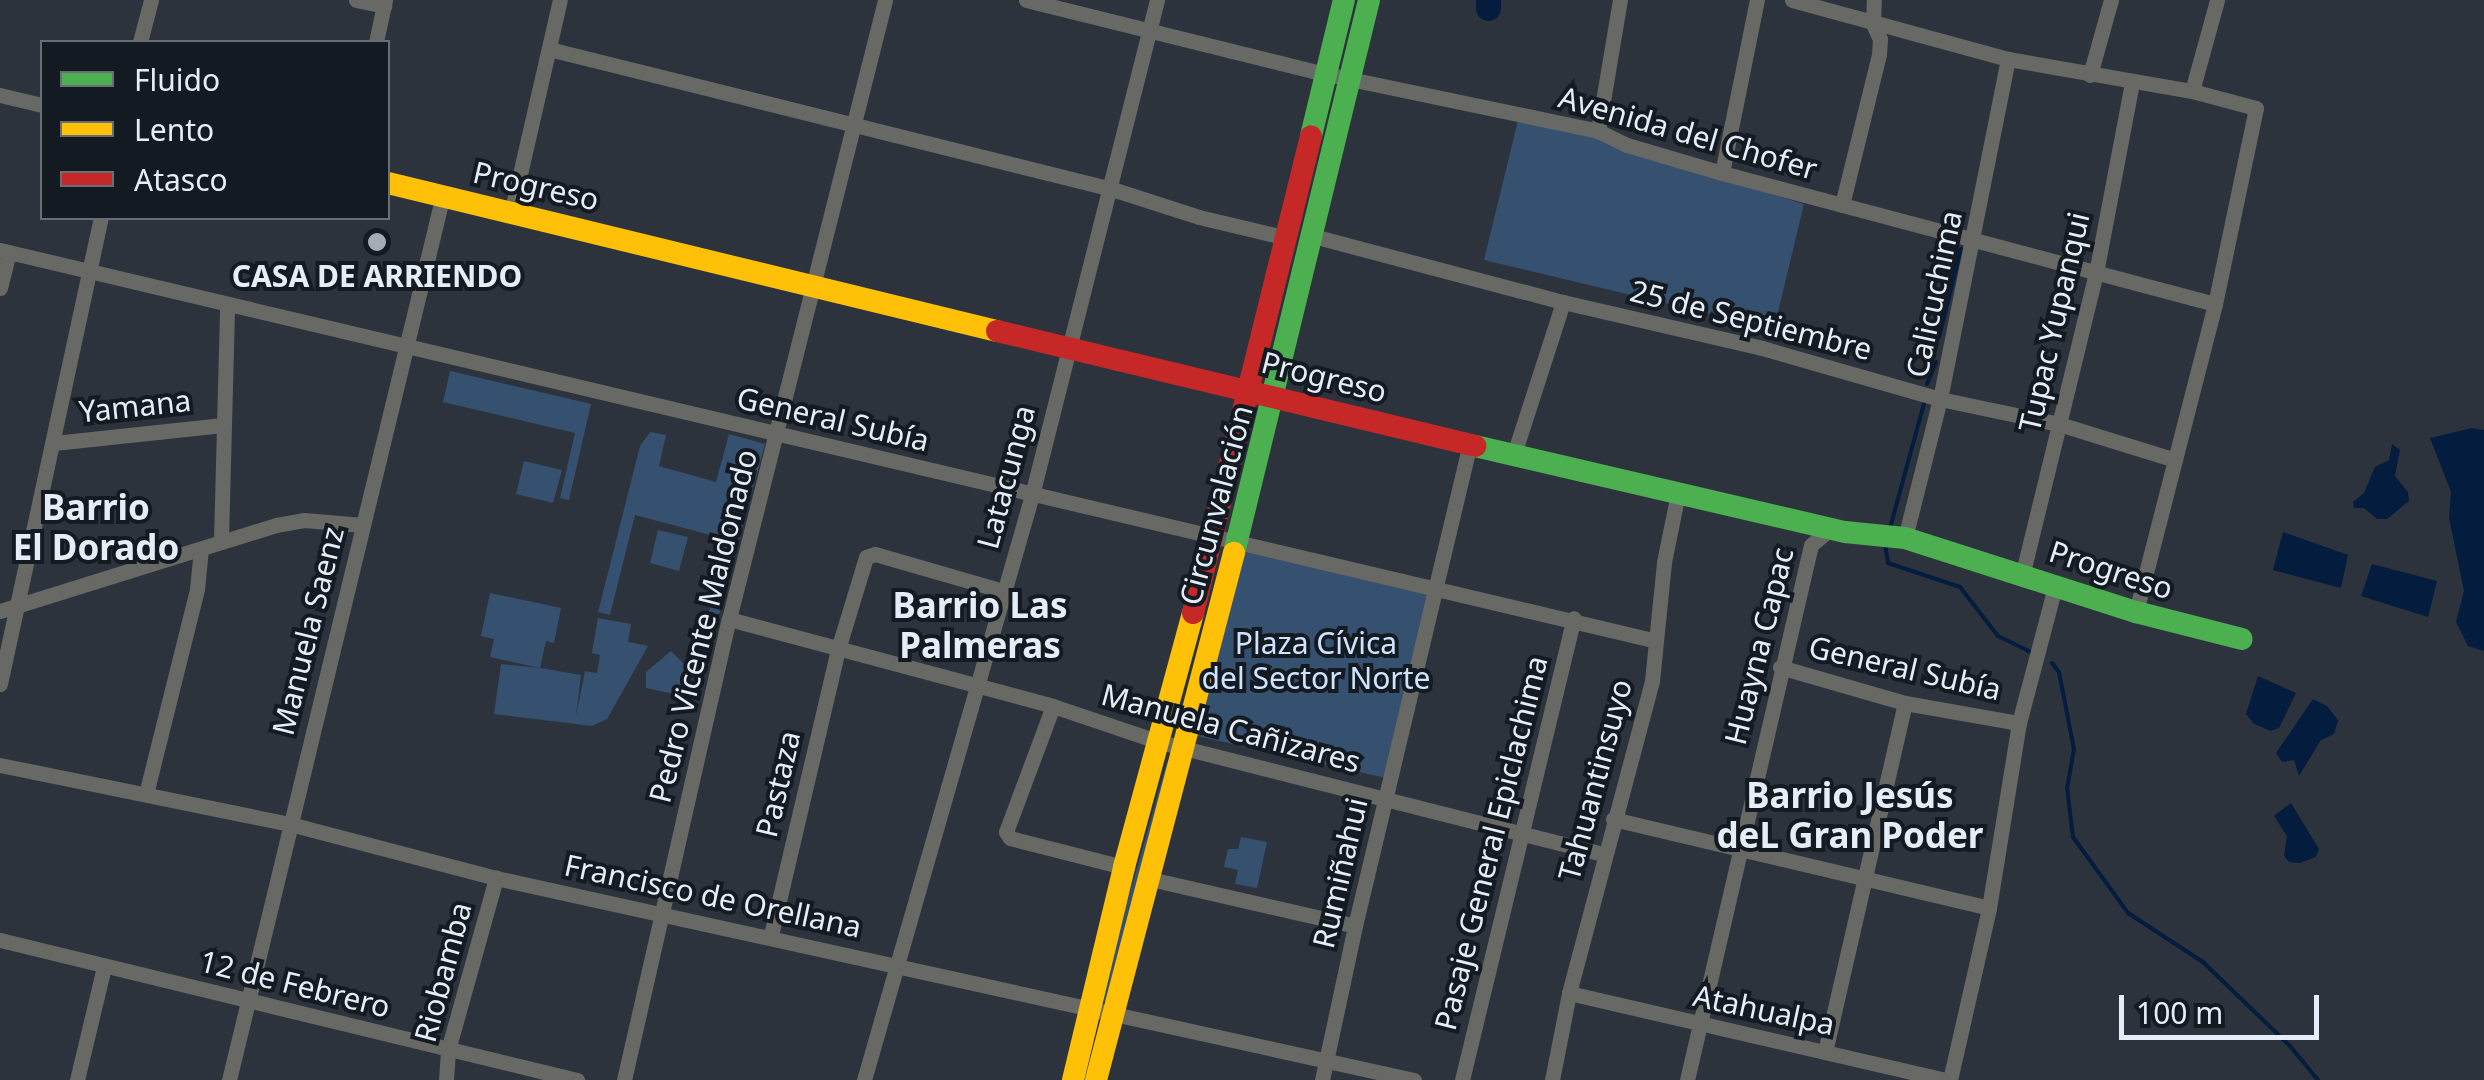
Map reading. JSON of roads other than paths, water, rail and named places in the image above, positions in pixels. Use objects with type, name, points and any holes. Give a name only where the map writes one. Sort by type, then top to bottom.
[{"type":"main road","name":"Circunvalación","points":[[1171,745],[1216,534],[1344,0]]},
{"type":"main road","name":"Circunvalación","points":[[1073,1080],[1101,1010],[1171,745],[1239,539],[1368,0]]},
{"type":"main road","name":"Progreso","points":[[390,183],[1470,445],[1832,528],[1905,538],[2023,572],[2136,612],[2242,639]]},
{"type":"main road","name":"Circunvalación","points":[[1096,1080],[1101,1010]]},
{"type":"street","points":[[140,40],[150,0]]},
{"type":"street","points":[[356,0],[385,3],[376,40]]},
{"type":"street","points":[[512,210],[560,0]]},
{"type":"street","name":"Pedro Vicente Maldonado","points":[[624,1080],[729,618],[885,0]]},
{"type":"street","name":"Avenida del Chofer","points":[[1026,0],[1326,74],[1508,115],[1598,130],[1627,145],[1722,173],[2216,304]]},
{"type":"street","name":"Latacunga","points":[[864,1080],[1032,494],[1158,0]]},
{"type":"street","points":[[1598,130],[1620,0]]},
{"type":"street","points":[[1722,173],[1757,0]]},
{"type":"street","points":[[1792,0],[2008,59],[2192,92],[2256,108],[2216,304],[2136,612]]},
{"type":"street","points":[[1842,205],[1879,54],[1880,39],[1873,24],[1874,0]]},
{"type":"street","points":[[2090,75],[2111,0]]},
{"type":"street","points":[[2192,92],[2217,0]]},
{"type":"street","points":[[549,49],[1112,189],[1198,217],[1287,238]]},
{"type":"street","name":"Calicuchima","points":[[1905,538],[1940,399],[2008,59]]},
{"type":"street","name":"Tupac Yupanqui","points":[[2023,572],[2096,273],[2132,82]]},
{"type":"street","points":[[0,95],[40,104]]},
{"type":"street","name":"Manuela Saenz","points":[[228,1080],[443,196]]},
{"type":"street","points":[[0,684],[101,220]]},
{"type":"street","name":"25 de Septiembre","points":[[1313,236],[1563,302],[1762,348],[1940,399],[2059,424],[2175,460]]},
{"type":"street","points":[[0,288],[5,251]]},
{"type":"street","name":"General Subía","points":[[5,251],[1574,618],[1653,640]]},
{"type":"street","points":[[1514,454],[1563,302]]},
{"type":"street","points":[[221,540],[227,305]]},
{"type":"street","name":"Yamana","points":[[54,443],[222,424]]},
{"type":"street","name":"Rumiñahui","points":[[1322,1080],[1354,926],[1470,445]]},
{"type":"street","name":"Tahuantinsuyo","points":[[1552,1080],[1568,993],[1652,680],[1653,640],[1678,493]]},
{"type":"street","points":[[1793,518],[1811,545]]},
{"type":"street","points":[[0,611],[221,540],[304,520],[362,525]]},
{"type":"street","name":"Huayna Capac","points":[[1687,1080],[1811,545],[1818,535],[1832,528]]},
{"type":"street","points":[[146,794],[197,589],[201,549]]},
{"type":"street","name":"Pastaza","points":[[771,936],[839,646],[866,558],[875,554],[1003,591]]},
{"type":"street","points":[[1948,1080],[1990,908],[2019,723],[2055,586]]},
{"type":"street","name":"Manuela Cañizares","points":[[729,618],[1052,706],[1171,745],[1604,854]]},
{"type":"street","name":"Pasaje General Epiclachima","points":[[1462,1080],[1519,832],[1574,618]]},
{"type":"street","name":"General Subía","points":[[1780,667],[1905,703],[2019,723]]},
{"type":"street","points":[[1825,1052],[1905,703]]},
{"type":"street","points":[[1052,706],[1006,832],[1010,838],[1354,926]]},
{"type":"street","name":"Francisco de Orellana","points":[[0,765],[290,824],[496,878],[1414,1080]]},
{"type":"street","points":[[1613,819],[1990,908]]},
{"type":"street","name":"Riobamba","points":[[446,1080],[448,1050],[496,878]]},
{"type":"street","name":"12 de Febrero","points":[[0,940],[577,1080]]},
{"type":"street","points":[[77,1080],[104,966]]},
{"type":"street","name":"Atahualpa","points":[[1568,993],[1948,1080]]},
{"type":"waterway","points":[[1488,0],[1488,8]]},
{"type":"waterway","points":[[1939,337],[1961,249]]},
{"type":"waterway","points":[[1927,384],[1936,362]]},
{"type":"waterway","points":[[1890,528],[1924,404]]},
{"type":"waterway","points":[[1885,544],[1888,563],[1960,587],[1998,636],[2031,652]]},
{"type":"waterway","points":[[2052,663],[2059,672],[2074,749],[2067,787],[2073,837],[2128,913],[2203,962],[2290,1046],[2318,1080]]},
{"type":"place","name":"CASA DE ARRIENDO","points":[[377,242]]},
{"type":"district","name":"Barrio El Dorado","points":[[96,527]]},
{"type":"district","name":"Barrio Las Palmeras","points":[[980,625]]},
{"type":"district","name":"Barrio Jesús deL Gran Poder","points":[[1850,815]]},
{"type":"park label","name":"Plaza Cívica del Sector Norte","points":[[1316,660]]}]
